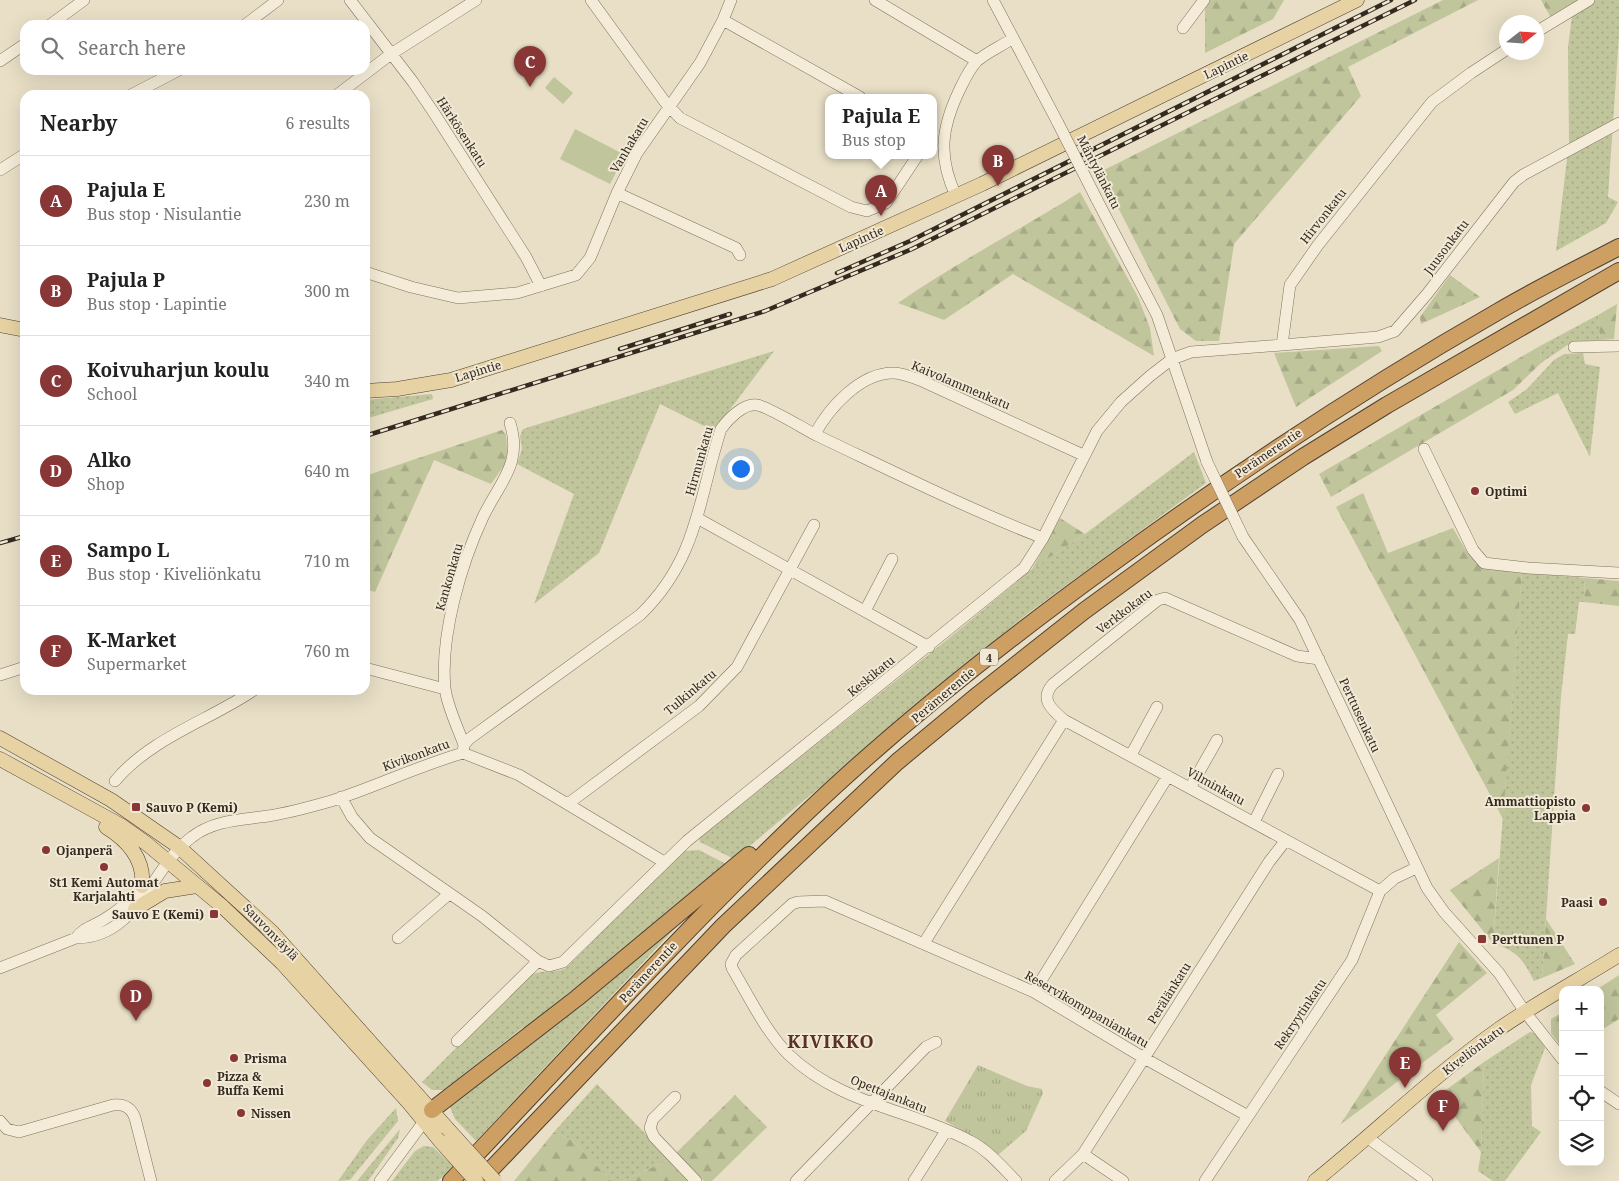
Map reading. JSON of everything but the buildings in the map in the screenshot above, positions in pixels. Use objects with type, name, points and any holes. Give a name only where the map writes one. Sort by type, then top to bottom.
[{"type":"highway","name":"Perämerentie","points":[[451,1181],[669,949],[803,816],[980,664],[1047,611],[1198,501],[1305,429],[1501,309],[1619,247]]},
{"type":"highway","name":"Perämerentie","points":[[480,1181],[723,926],[896,762],[1009,670],[1084,611],[1202,525],[1303,457],[1387,405],[1619,271]]},
{"type":"highway","points":[[428,1115],[577,998],[721,880],[777,830],[803,816]]},
{"type":"highway","points":[[494,1181],[512,1148]]},
{"type":"main road","name":"Lapintie","points":[[370,391],[397,389],[459,377],[772,279],[956,196],[1357,0]]},
{"type":"main road","points":[[0,325],[20,326]]},
{"type":"main road","name":"Sauvonväylä","points":[[0,738],[110,800],[179,847],[272,932],[428,1115],[441,1142],[476,1181]]},
{"type":"main road","name":"Sauvonväylä","points":[[0,759],[122,826],[197,886],[282,963],[428,1115],[447,1128],[494,1181]]},
{"type":"main road","points":[[96,812],[101,824],[127,842],[140,864],[142,886]]},
{"type":"main road","points":[[135,909],[165,890],[197,886]]},
{"type":"main road","name":"Kiveliönkatu","points":[[1315,1181],[1368,1138],[1429,1084],[1499,1029],[1619,955]]},
{"type":"street","points":[[57,20],[84,0]]},
{"type":"street","points":[[252,20],[278,0]]},
{"type":"street","name":"Härkösenkatu","points":[[350,0],[365,20]]},
{"type":"street","points":[[370,70],[391,54],[476,0]]},
{"type":"street","points":[[591,0],[670,108],[680,118],[851,207],[867,211],[886,203],[915,159]]},
{"type":"street","name":"Vanhakatu","points":[[370,274],[411,287],[458,298],[509,294],[574,277],[583,269],[590,258],[617,192],[640,148],[700,63],[724,20],[731,0]]},
{"type":"street","points":[[875,0],[977,61]]},
{"type":"street","name":"Mäntylänkatu","points":[[993,0],[1157,315],[1172,359]]},
{"type":"street","points":[[1183,28],[1204,0]]},
{"type":"street","points":[[1544,27],[1589,0]]},
{"type":"street","points":[[724,20],[855,94]]},
{"type":"street","name":"Härkösenkatu","points":[[370,26],[439,121],[526,257],[541,286]]},
{"type":"street","points":[[956,196],[938,139],[964,81],[977,61],[1014,38]]},
{"type":"street","points":[[0,61],[20,47]]},
{"type":"street","name":"Hirvonkatu","points":[[1282,345],[1287,294],[1294,276],[1304,262],[1432,102],[1499,55]]},
{"type":"street","points":[[141,90],[169,75]]},
{"type":"street","points":[[344,90],[363,75]]},
{"type":"street","name":"Juusonkatu","points":[[1282,345],[1378,337],[1395,331],[1427,294],[1514,182],[1523,175],[1619,123]]},
{"type":"street","points":[[0,170],[20,157]]},
{"type":"street","points":[[617,192],[736,248],[740,255]]},
{"type":"street","points":[[1172,359],[1196,351],[1282,345]]},
{"type":"street","points":[[1574,347],[1619,346]]},
{"type":"street","name":"Keskikatu","points":[[538,961],[549,966],[563,962],[664,862],[1024,568],[1043,538],[1083,455],[1097,431],[1121,402],[1172,359]]},
{"type":"street","name":"Perttusenkatu","points":[[1172,359],[1207,462],[1243,537],[1300,620],[1320,659],[1416,868],[1444,912],[1499,974],[1525,1012],[1559,1055]]},
{"type":"street","name":"Kaivolammenkatu","points":[[815,434],[832,410],[856,387],[884,374],[898,373],[920,380],[1083,455]]},
{"type":"street","name":"Hirmunkatu","points":[[464,749],[482,729],[640,615],[659,595],[673,575],[687,548],[721,430],[730,418],[751,405],[762,406],[815,434],[1043,538]]},
{"type":"street","name":"Kankonkatu","points":[[464,749],[445,688],[448,637],[464,571],[483,517],[514,455],[514,441],[510,423]]},
{"type":"street","points":[[1424,449],[1473,550],[1484,563],[1528,568],[1619,573]]},
{"type":"street","points":[[697,518],[929,647]]},
{"type":"street","name":"Tulkinkatu","points":[[569,803],[699,706],[737,668],[814,525]]},
{"type":"street","points":[[865,611],[892,559]]},
{"type":"street","name":"Verkkokatu","points":[[1047,699],[1047,692],[1053,684],[1158,600],[1165,598],[1296,656],[1320,659]]},
{"type":"street","points":[[0,675],[20,669]]},
{"type":"street","points":[[370,669],[445,688]]},
{"type":"street","points":[[115,781],[133,760],[245,695]]},
{"type":"street","name":"Vilminkatu","points":[[1047,699],[1052,710],[1064,720],[1380,891]]},
{"type":"street","points":[[1131,755],[1156,707]]},
{"type":"street","points":[[924,943],[1064,720]]},
{"type":"street","points":[[1190,788],[1217,740]]},
{"type":"street","name":"Kivikonkatu","points":[[168,862],[179,847],[198,833],[220,823],[270,816],[341,797],[464,749],[519,775],[569,803],[664,862]]},
{"type":"street","points":[[1254,822],[1278,774]]},
{"type":"street","points":[[1034,992],[1168,776]]},
{"type":"street","points":[[341,797],[352,817],[370,838],[482,916],[538,961],[457,1041]]},
{"type":"street","name":"Perälänkatu","points":[[1055,1181],[1083,1154],[1267,864],[1286,840]]},
{"type":"street","points":[[76,938],[81,931],[101,922],[126,905],[154,872],[168,862]]},
{"type":"street","points":[[0,968],[76,938],[84,938],[105,931],[135,909],[168,862]]},
{"type":"street","points":[[1380,891],[1395,878],[1416,868]]},
{"type":"street","name":"Rekryytinkatu","points":[[1205,1181],[1352,960],[1380,891]]},
{"type":"street","points":[[398,938],[449,894]]},
{"type":"street","name":"Reservikomppaniankatu","points":[[732,968],[731,964],[736,955],[792,904],[825,901],[1034,992],[1144,1058],[1248,1116]]},
{"type":"street","name":"Opettajankatu","points":[[732,968],[778,1042],[787,1053],[829,1083],[872,1104],[946,1131],[980,1147],[1016,1181]]},
{"type":"street","points":[[796,1181],[926,1047],[936,1042]]},
{"type":"street","points":[[1604,1094],[1619,1104]]},
{"type":"street","points":[[675,1097],[653,1119],[650,1128],[654,1137],[696,1181]]},
{"type":"street","points":[[0,1121],[7,1130],[19,1132],[113,1104],[124,1105],[131,1110],[135,1118],[151,1181]]},
{"type":"street","points":[[380,1181],[428,1115]]},
{"type":"street","points":[[914,1181],[946,1131]]},
{"type":"street","points":[[1368,1138],[1427,1181]]},
{"type":"street","points":[[1083,1154],[1123,1181]]},
{"type":"green space","points":[[1209,0],[1284,0],[1273,19],[1205,53],[1205,9]]},
{"type":"green space","points":[[1443,0],[1478,0],[1348,67],[1361,96],[1234,244],[1219,341],[1196,341],[1180,329],[1100,172]]},
{"type":"green space","points":[[1541,0],[1574,0],[1574,3],[1551,18]]},
{"type":"green space","points":[[1574,0],[1619,0],[1619,35],[1608,197],[1618,202],[1606,223],[1556,251],[1569,142],[1568,47]]},
{"type":"green space","points":[[554,77],[573,93],[563,104],[545,88]]},
{"type":"green space","points":[[575,129],[625,155],[610,184],[560,159]]},
{"type":"green space","points":[[1080,192],[1138,297],[1150,328],[1154,356],[1013,274],[944,320],[898,303],[943,274]]},
{"type":"green space","points":[[1450,275],[1480,297],[1421,324],[1420,317]]},
{"type":"green space","points":[[1617,304],[1614,339],[1600,340],[1598,315]]},
{"type":"green space","points":[[1598,315],[1600,340],[1572,342],[1541,363],[1540,346]]},
{"type":"green space","points":[[1379,346],[1382,351],[1296,407],[1274,353]]},
{"type":"green space","points":[[1540,346],[1541,363],[1513,390],[1331,497],[1319,474]]},
{"type":"green space","points":[[774,351],[714,431],[660,404],[599,553],[534,604],[574,494],[517,464],[522,449],[520,436],[523,429]]},
{"type":"green space","points":[[1583,353],[1585,364],[1600,367],[1590,457],[1558,393],[1515,414],[1508,402],[1527,389],[1554,360],[1564,354]]},
{"type":"green space","points":[[432,394],[433,399],[370,418],[370,400]]},
{"type":"green space","points":[[502,430],[506,435],[508,460],[491,484],[434,460],[375,592],[370,590],[370,474]]},
{"type":"green space","points":[[1194,452],[1206,483],[1027,614],[734,859],[700,842],[699,838],[948,639],[1032,569],[1085,534]]},
{"type":"green space","points":[[1363,493],[1388,553],[1453,528],[1467,551],[1478,564],[1495,569],[1522,572],[1503,819],[1336,507]]},
{"type":"green space","points":[[1060,518],[1085,534],[1032,569]]},
{"type":"green space","points":[[1522,572],[1585,578],[1584,602],[1579,602],[1575,634],[1568,634],[1561,696],[1542,978],[1534,981],[1523,961],[1508,949],[1493,943]]},
{"type":"green space","points":[[1585,578],[1619,581],[1619,606],[1584,602]]},
{"type":"green space","points":[[699,850],[728,865],[529,1026],[522,1028],[444,1090],[432,1090],[422,1082],[525,979],[536,973],[566,968],[684,851]]},
{"type":"green space","points":[[1499,858],[1493,943],[1450,890]]},
{"type":"green space","points":[[1546,919],[1575,964],[1542,978]]},
{"type":"green space","points":[[677,922],[679,924],[476,1141],[455,1119],[449,1105]]},
{"type":"green space","points":[[1459,942],[1487,973],[1436,1015],[1454,1039],[1340,1125]]},
{"type":"green space","points":[[1619,975],[1619,1019],[1604,1028],[1604,986],[1602,986]]},
{"type":"green space","points":[[1559,1014],[1559,1044],[1551,1033],[1551,1019]]},
{"type":"green space","points":[[1530,1032],[1536,1034],[1545,1048],[1531,1085],[1532,1126],[1541,1132],[1505,1181],[1493,1181],[1478,1171],[1481,1152],[1484,1062]]},
{"type":"green space","points":[[1484,1062],[1481,1152],[1439,1095]]},
{"type":"green space","points":[[978,1065],[1027,1086],[1042,1089],[1043,1093],[1026,1131],[998,1155],[979,1140],[945,1121]]},
{"type":"green space","points":[[597,1084],[670,1159],[623,1181],[611,1181],[572,1140],[554,1132]]},
{"type":"green space","points":[[735,1095],[767,1127],[712,1181],[704,1181],[676,1153]]},
{"type":"green space","points":[[396,1108],[398,1121],[350,1180],[338,1181],[367,1140]]},
{"type":"green space","points":[[400,1129],[398,1138],[368,1181],[357,1181]]},
{"type":"green space","points":[[554,1132],[572,1140],[611,1181],[514,1181]]},
{"type":"green space","points":[[424,1146],[433,1147],[453,1166],[438,1181],[392,1181],[415,1151]]},
{"type":"green space","points":[[670,1159],[690,1181],[623,1181]]},
{"type":"railway","points":[[837,273],[910,241],[1391,0]]},
{"type":"railway","points":[[370,434],[765,311],[912,249],[1415,0]]},
{"type":"railway","points":[[620,349],[730,314]]},
{"type":"railway","points":[[0,543],[20,537]]},
{"type":"place","name":"Koivuharjun koulu","points":[[530,87]]},
{"type":"place","name":"Pajula P","points":[[998,186]]},
{"type":"place","name":"Pajula E","points":[[881,216]]},
{"type":"place","name":"Optimi","points":[[1475,491]]},
{"type":"place","name":"Sauvo P (Kemi)","points":[[136,807]]},
{"type":"place","name":"Ammattiopisto Lappia","points":[[1586,808]]},
{"type":"place","name":"Ojanperä","points":[[46,850]]},
{"type":"place","name":"St1 Kemi Automat Karjalahti","points":[[104,867]]},
{"type":"place","name":"Paasi","points":[[1603,902]]},
{"type":"place","name":"Sauvo E (Kemi)","points":[[214,914]]},
{"type":"place","name":"Perttunen P","points":[[1482,939]]},
{"type":"place","name":"Alko","points":[[136,1021]]},
{"type":"place","name":"Prisma","points":[[234,1058]]},
{"type":"place","name":"Pizza & Buffa Kemi","points":[[207,1083]]},
{"type":"place","name":"Sampo L","points":[[1405,1088]]},
{"type":"place","name":"Nissen","points":[[241,1113]]},
{"type":"place","name":"K-Market","points":[[1443,1131]]},
{"type":"district","name":"KIVIKKO","points":[[831,1041]]}]
